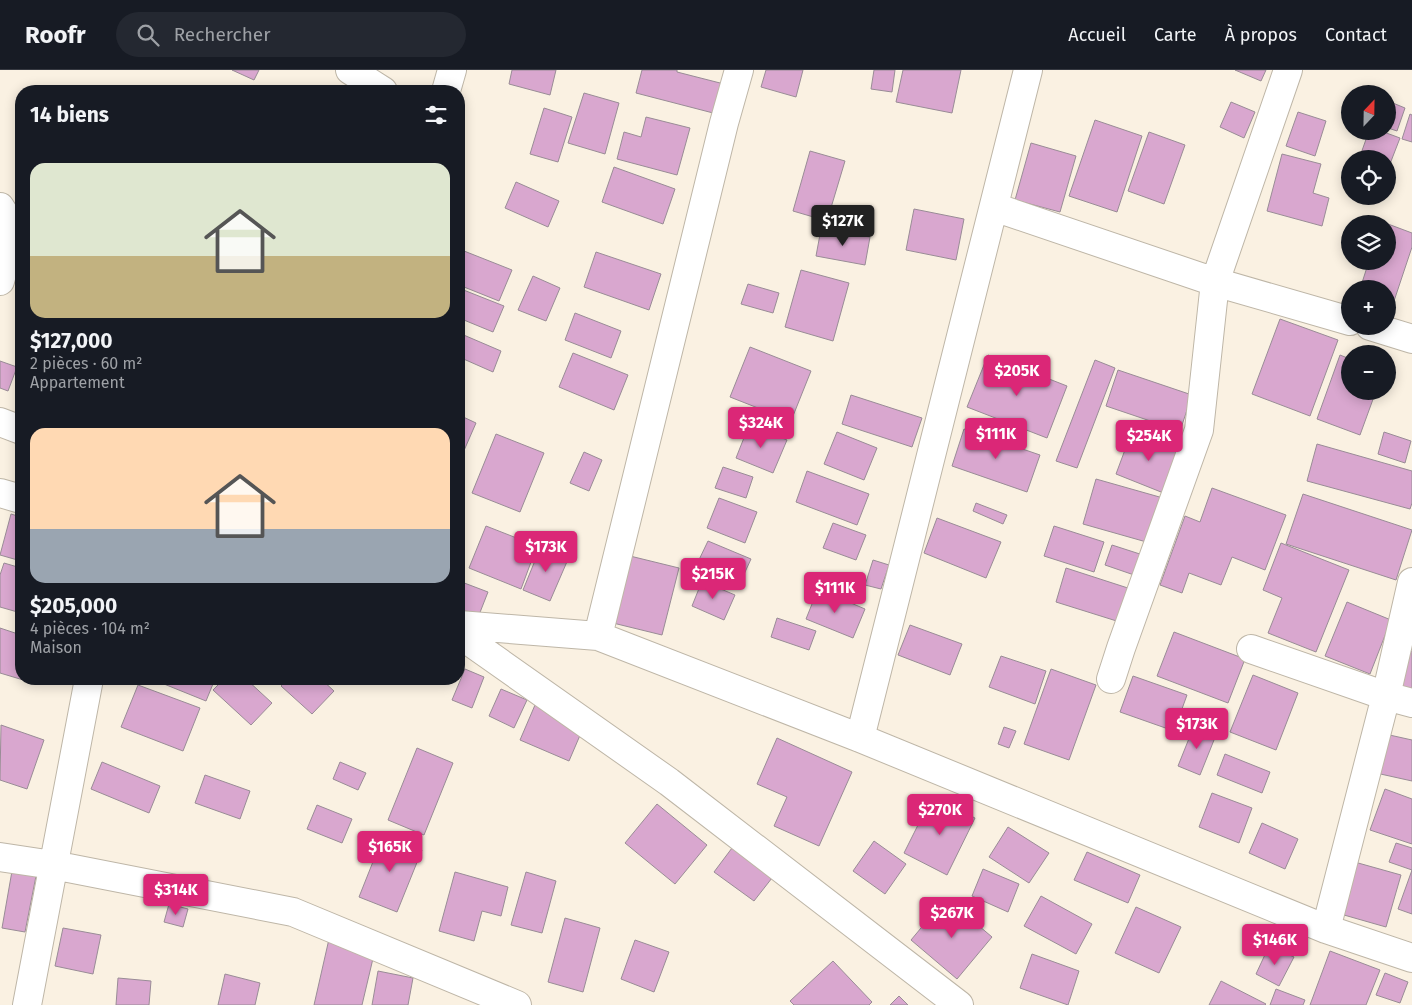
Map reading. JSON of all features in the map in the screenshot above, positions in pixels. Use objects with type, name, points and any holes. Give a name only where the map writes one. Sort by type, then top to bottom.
[{"type":"street","points":[[350,70],[374,85]]},
{"type":"street","points":[[448,85],[452,70]]},
{"type":"street","points":[[598,636],[739,70]]},
{"type":"street","points":[[860,738],[1028,70]]},
{"type":"street","points":[[1111,679],[1120,648],[1200,430],[1215,282],[1288,70]]},
{"type":"street","points":[[0,207],[12,226],[13,234],[0,281]]},
{"type":"street","points":[[994,207],[1215,282],[1341,317]]},
{"type":"street","points":[[1396,333],[1412,338]]},
{"type":"street","points":[[0,422],[15,428]]},
{"type":"street","points":[[0,493],[15,497]]},
{"type":"street","points":[[1326,929],[1386,696],[1412,582]]},
{"type":"street","points":[[465,625],[598,636],[860,738],[1326,929],[1412,958]]},
{"type":"street","points":[[465,638],[669,782],[959,1005]]},
{"type":"street","points":[[1252,649],[1386,696],[1412,702]]},
{"type":"street","points":[[27,1005],[88,685]]},
{"type":"street","points":[[0,857],[53,865],[293,912],[513,1004]]},
{"type":"building","points":[[232,70],[259,70],[254,80]]},
{"type":"building","points":[[512,70],[556,70],[550,95],[509,84]]},
{"type":"building","points":[[642,70],[677,70],[677,72],[724,84],[717,114],[636,93]]},
{"type":"building","points":[[766,70],[803,70],[796,97],[761,87]]},
{"type":"building","points":[[874,70],[895,70],[892,92],[871,89]]},
{"type":"building","points":[[903,70],[961,70],[952,113],[896,102]]},
{"type":"building","points":[[1235,70],[1266,70],[1261,81]]},
{"type":"building","points":[[584,93],[619,103],[605,154],[568,143]]},
{"type":"building","points":[[1231,102],[1255,112],[1244,138],[1220,127]]},
{"type":"building","points":[[1396,104],[1405,108],[1396,131]]},
{"type":"building","points":[[544,108],[572,117],[558,162],[530,154]]},
{"type":"building","points":[[1298,112],[1326,121],[1315,156],[1286,146]]},
{"type":"building","points":[[1410,114],[1412,115],[1412,142],[1402,139]]},
{"type":"building","points":[[646,117],[690,128],[677,175],[617,159],[624,132],[641,137]]},
{"type":"building","points":[[1095,120],[1142,136],[1117,212],[1069,196]]},
{"type":"building","points":[[1149,132],[1185,145],[1164,204],[1128,191]]},
{"type":"building","points":[[1396,137],[1400,138],[1395,150],[1362,150],[1366,140],[1396,140]]},
{"type":"building","points":[[1031,143],[1076,156],[1060,212],[1015,200]]},
{"type":"building","points":[[810,151],[845,161],[827,221],[793,211]]},
{"type":"building","points":[[1282,154],[1321,164],[1313,193],[1329,198],[1322,226],[1267,211]]},
{"type":"building","points":[[614,167],[675,189],[663,224],[602,202]]},
{"type":"building","points":[[516,182],[559,201],[548,227],[505,208]]},
{"type":"building","points":[[914,209],[964,219],[956,260],[906,250]]},
{"type":"building","points":[[1396,227],[1412,233],[1412,247],[1396,295],[1396,280],[1363,280],[1366,270],[1396,270]]},
{"type":"building","points":[[821,229],[870,237],[865,265],[816,256]]},
{"type":"building","points":[[465,251],[512,270],[499,301],[465,287]]},
{"type":"building","points":[[596,252],[661,274],[649,310],[584,287]]},
{"type":"building","points":[[801,270],[849,283],[833,341],[785,327]]},
{"type":"building","points":[[533,276],[560,288],[546,321],[518,310]]},
{"type":"building","points":[[748,284],[779,293],[773,313],[741,304]]},
{"type":"building","points":[[465,291],[504,306],[493,332],[465,320]]},
{"type":"building","points":[[575,313],[621,331],[611,358],[565,340]]},
{"type":"building","points":[[1280,319],[1338,340],[1310,416],[1252,394]]},
{"type":"building","points":[[465,336],[501,351],[493,372],[465,360]]},
{"type":"building","points":[[750,347],[811,371],[791,421],[730,397]]},
{"type":"building","points":[[573,353],[628,375],[614,410],[559,387]]},
{"type":"building","points":[[988,355],[1067,386],[1047,438],[967,407]]},
{"type":"building","points":[[1340,355],[1341,400],[1373,400],[1360,435],[1317,419]]},
{"type":"building","points":[[1095,360],[1115,368],[1077,468],[1056,461]]},
{"type":"building","points":[[0,361],[15,366],[15,372],[8,391],[0,388]]},
{"type":"building","points":[[1118,370],[1192,395],[1180,431],[1106,406]]},
{"type":"building","points":[[851,395],[922,418],[912,447],[842,424]]},
{"type":"building","points":[[465,418],[476,423],[465,448]]},
{"type":"building","points":[[749,425],[787,440],[773,473],[736,458]]},
{"type":"building","points":[[964,429],[1040,455],[1027,492],[952,466]]},
{"type":"building","points":[[1132,431],[1183,451],[1166,494],[1116,474]]},
{"type":"building","points":[[837,432],[877,448],[864,480],[824,464]]},
{"type":"building","points":[[1384,432],[1411,441],[1405,463],[1378,454]]},
{"type":"building","points":[[496,434],[544,453],[520,512],[472,493]]},
{"type":"building","points":[[1317,444],[1412,471],[1412,503],[1410,509],[1307,481]]},
{"type":"building","points":[[584,452],[602,460],[589,491],[570,483]]},
{"type":"building","points":[[723,467],[753,477],[746,498],[715,488]]},
{"type":"building","points":[[807,471],[869,494],[857,525],[796,502]]},
{"type":"building","points":[[1096,479],[1163,498],[1150,543],[1083,524]]},
{"type":"building","points":[[1212,488],[1286,515],[1265,570],[1232,557],[1221,585],[1189,573],[1182,593],[1160,585],[1185,516],[1200,522]]},
{"type":"building","points":[[1303,494],[1412,530],[1396,580],[1286,544]]},
{"type":"building","points":[[719,498],[757,512],[745,543],[707,528]]},
{"type":"building","points":[[976,503],[1007,515],[1003,524],[973,511]]},
{"type":"building","points":[[11,514],[15,515],[15,559],[0,555]]},
{"type":"building","points":[[937,518],[1001,542],[986,578],[924,553]]},
{"type":"building","points":[[833,523],[866,535],[856,560],[823,548]]},
{"type":"building","points":[[486,526],[537,546],[521,589],[469,568]]},
{"type":"building","points":[[1054,526],[1104,542],[1094,572],[1044,556]]},
{"type":"building","points":[[708,541],[751,559],[740,583],[697,564]]},
{"type":"building","points":[[1281,543],[1349,570],[1316,652],[1268,633],[1282,598],[1263,590]]},
{"type":"building","points":[[1112,545],[1146,556],[1140,577],[1105,565]]},
{"type":"building","points":[[541,546],[569,557],[550,601],[523,590]]},
{"type":"building","points":[[630,556],[679,568],[662,635],[613,623]]},
{"type":"building","points":[[873,560],[889,565],[881,589],[865,585]]},
{"type":"building","points":[[4,563],[15,566],[15,611],[0,607],[0,575]]},
{"type":"building","points":[[1066,568],[1134,590],[1123,623],[1056,602]]},
{"type":"building","points":[[702,581],[735,595],[724,620],[692,606]]},
{"type":"building","points":[[465,583],[488,592],[477,620],[465,615]]},
{"type":"building","points":[[818,589],[865,609],[853,638],[806,619]]},
{"type":"building","points":[[1347,602],[1391,620],[1370,674],[1325,656]]},
{"type":"building","points":[[777,618],[816,631],[809,650],[771,637]]},
{"type":"building","points":[[910,625],[962,644],[950,675],[898,655]]},
{"type":"building","points":[[0,628],[15,633],[15,678],[0,673]]},
{"type":"building","points":[[1174,632],[1245,659],[1228,703],[1157,676]]},
{"type":"building","points":[[1410,651],[1412,651],[1412,694],[1397,689]]},
{"type":"building","points":[[1001,656],[1046,671],[1035,704],[989,687]]},
{"type":"building","points":[[465,669],[484,677],[472,708],[452,700],[458,685],[465,685]]},
{"type":"building","points":[[1051,669],[1096,685],[1069,760],[1024,744]]},
{"type":"building","points":[[1253,675],[1298,693],[1276,750],[1230,732]]},
{"type":"building","points":[[1133,676],[1187,695],[1174,731],[1120,712]]},
{"type":"building","points":[[138,685],[200,708],[183,751],[121,727]]},
{"type":"building","points":[[166,685],[213,685],[206,701]]},
{"type":"building","points":[[218,685],[252,685],[272,703],[251,725],[213,690]]},
{"type":"building","points":[[328,685],[334,691],[312,714],[281,686]]},
{"type":"building","points":[[501,689],[527,700],[514,728],[489,716]]},
{"type":"building","points":[[535,705],[584,726],[569,761],[520,740]]},
{"type":"building","points":[[1,725],[44,740],[27,789],[0,780]]},
{"type":"building","points":[[1194,726],[1216,735],[1200,775],[1178,766]]},
{"type":"building","points":[[1004,727],[1016,731],[1009,748],[998,744]]},
{"type":"building","points":[[1385,734],[1412,740],[1412,781],[1376,773]]},
{"type":"building","points":[[777,738],[852,772],[819,846],[774,826],[787,797],[757,784]]},
{"type":"building","points":[[417,748],[453,763],[424,835],[388,820]]},
{"type":"building","points":[[1225,754],[1270,772],[1262,793],[1217,775]]},
{"type":"building","points":[[102,762],[160,786],[149,813],[91,789]]},
{"type":"building","points":[[340,762],[366,773],[358,790],[333,779]]},
{"type":"building","points":[[205,775],[250,791],[240,819],[195,803]]},
{"type":"building","points":[[1385,789],[1412,799],[1412,844],[1370,830]]},
{"type":"building","points":[[1212,793],[1252,808],[1239,843],[1199,827]]},
{"type":"building","points":[[932,797],[975,818],[947,875],[904,853]]},
{"type":"building","points":[[657,804],[707,845],[675,884],[625,843]]},
{"type":"building","points":[[317,805],[352,819],[342,843],[307,829]]},
{"type":"building","points":[[1262,823],[1298,839],[1285,869],[1249,853]]},
{"type":"building","points":[[1008,827],[1049,853],[1029,883],[989,857]]},
{"type":"building","points":[[384,834],[422,850],[397,912],[359,897]]},
{"type":"building","points":[[874,841],[906,864],[885,894],[853,871]]},
{"type":"building","points":[[1396,843],[1412,848],[1412,870],[1389,862]]},
{"type":"building","points":[[732,848],[772,878],[754,901],[714,872]]},
{"type":"building","points":[[1087,852],[1140,875],[1128,903],[1074,880]]},
{"type":"building","points":[[1351,861],[1401,875],[1386,927],[1337,913]]},
{"type":"building","points":[[983,869],[1019,884],[1008,912],[972,896]]},
{"type":"building","points":[[1412,870],[1412,914],[1398,909]]},
{"type":"building","points":[[12,871],[36,876],[25,932],[2,928]]},
{"type":"building","points":[[455,872],[508,887],[501,916],[482,911],[474,941],[439,931]]},
{"type":"building","points":[[526,872],[556,881],[542,933],[511,925]]},
{"type":"building","points":[[1041,896],[1092,924],[1076,954],[1024,926]]},
{"type":"building","points":[[946,898],[992,937],[957,979],[911,940]]},
{"type":"building","points":[[169,904],[188,909],[183,927],[164,922]]},
{"type":"building","points":[[1136,907],[1181,927],[1159,973],[1115,953]]},
{"type":"building","points":[[565,918],[600,928],[583,992],[548,982]]},
{"type":"building","points":[[63,928],[101,935],[93,974],[55,966]]},
{"type":"building","points":[[329,939],[375,950],[362,1005],[314,1005]]},
{"type":"building","points":[[635,940],[669,952],[654,992],[621,979]]},
{"type":"building","points":[[1269,946],[1294,957],[1279,986],[1256,974]]},
{"type":"building","points":[[1330,951],[1380,970],[1366,1005],[1310,1005]]},
{"type":"building","points":[[1032,954],[1079,971],[1068,1005],[1020,988]]},
{"type":"building","points":[[833,961],[872,1002],[869,1005],[794,1005],[790,1001]]},
{"type":"building","points":[[378,971],[413,978],[408,1005],[372,1005]]},
{"type":"building","points":[[1385,973],[1408,982],[1400,1003],[1376,995]]},
{"type":"building","points":[[225,974],[260,983],[255,1005],[218,1005]]},
{"type":"building","points":[[118,978],[151,981],[149,1005],[116,1005]]},
{"type":"building","points":[[1221,981],[1266,1004],[1209,1005]]},
{"type":"building","points":[[1276,989],[1305,1000],[1303,1005],[1270,1005]]},
{"type":"building","points":[[899,996],[908,1005],[890,1005]]}]
